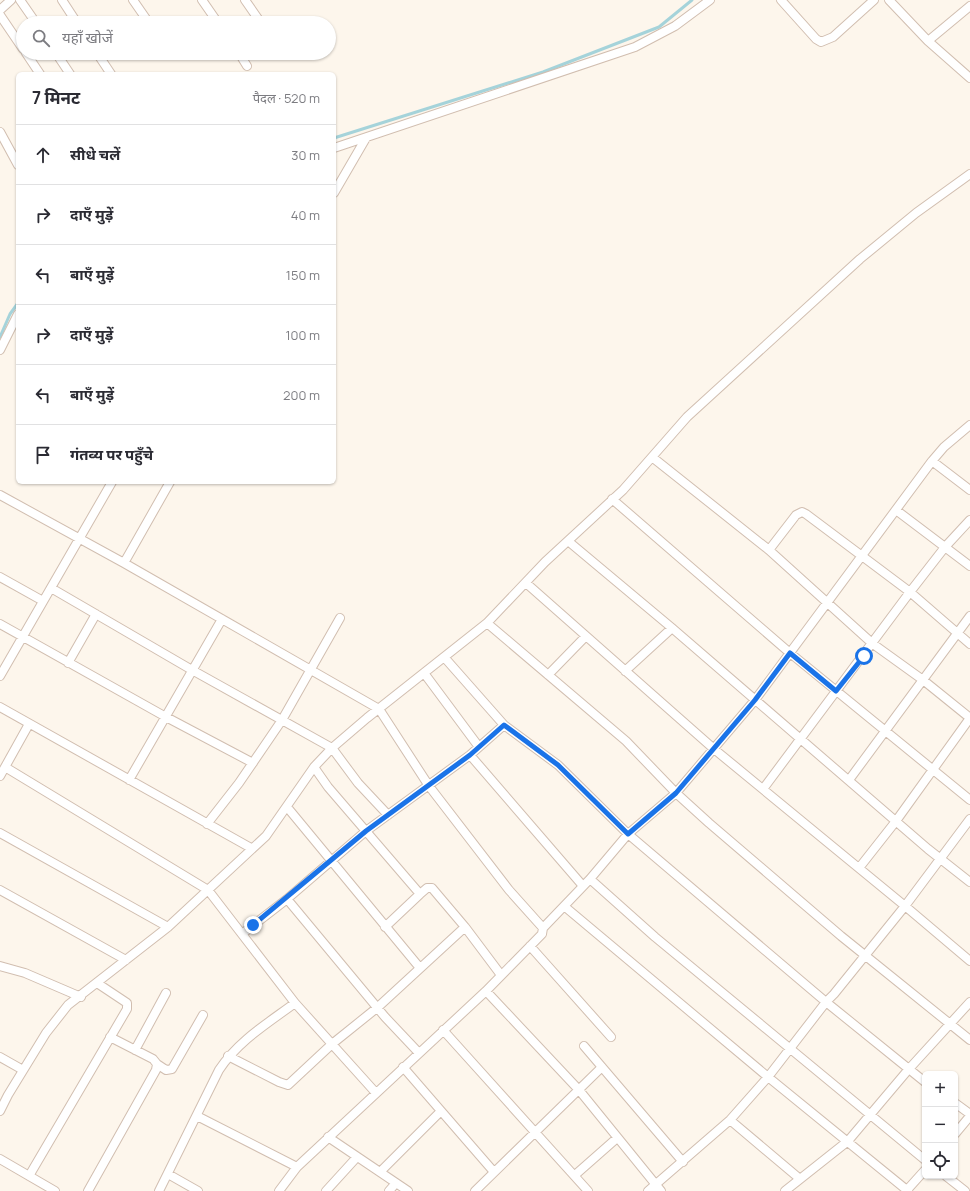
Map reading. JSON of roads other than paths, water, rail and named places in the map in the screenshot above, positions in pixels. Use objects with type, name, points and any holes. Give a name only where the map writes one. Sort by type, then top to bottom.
[{"type":"street","points":[[0,10],[10,0]]},
{"type":"street","points":[[20,0],[31,16]]},
{"type":"street","points":[[62,0],[72,16]]},
{"type":"street","points":[[133,0],[144,16]]},
{"type":"street","points":[[202,0],[213,16]]},
{"type":"street","points":[[245,0],[256,16]]},
{"type":"street","points":[[336,147],[635,47],[675,26],[710,0]]},
{"type":"street","points":[[781,0],[816,39],[821,42],[833,37],[874,0]]},
{"type":"street","points":[[889,0],[928,41],[970,78]]},
{"type":"street","points":[[928,41],[970,6]]},
{"type":"street","points":[[0,15],[16,39]]},
{"type":"street","points":[[31,60],[39,72]]},
{"type":"street","points":[[61,60],[69,72]]},
{"type":"street","points":[[102,60],[110,72]]},
{"type":"street","points":[[243,60],[247,66]]},
{"type":"street","points":[[0,132],[16,161]]},
{"type":"street","points":[[336,190],[366,138]]},
{"type":"street","points":[[1,1107],[23,1070],[58,1017],[68,1005],[81,997],[96,983],[168,927],[251,848],[266,836],[314,767],[332,748],[488,623],[568,541],[623,490],[687,417],[860,260],[916,213],[970,174]]},
{"type":"street","points":[[0,350],[16,318]]},
{"type":"street","points":[[278,1191],[297,1167],[328,1137],[486,991],[542,934],[543,928],[584,886],[628,834],[676,793],[755,700],[932,461],[944,447],[970,425]]},
{"type":"street","points":[[652,457],[769,550],[826,604],[873,644],[923,680],[970,718],[896,821],[859,868]]},
{"type":"street","points":[[932,461],[970,490]]},
{"type":"street","points":[[0,676],[111,484]]},
{"type":"street","points":[[124,563],[169,484]]},
{"type":"street","points":[[0,495],[124,563],[379,709],[429,786],[509,890],[543,928]]},
{"type":"street","points":[[612,499],[790,653],[970,800]]},
{"type":"street","points":[[896,510],[970,566]]},
{"type":"street","points":[[769,550],[796,515],[802,512],[910,592],[970,644]]},
{"type":"street","points":[[763,789],[873,644],[910,592],[945,547],[970,520]]},
{"type":"street","points":[[568,541],[672,628],[896,821],[970,882]]},
{"type":"street","points":[[0,577],[44,601]]},
{"type":"street","points":[[526,583],[714,749],[970,961]]},
{"type":"street","points":[[51,588],[192,670],[332,748],[358,783],[388,815]]},
{"type":"street","points":[[68,663],[96,614]]},
{"type":"street","points":[[849,780],[970,616]]},
{"type":"street","points":[[207,824],[253,763],[282,720],[340,618]]},
{"type":"street","points":[[129,780],[222,619]]},
{"type":"street","points":[[488,623],[626,741],[676,793],[709,823],[866,956],[970,1040]]},
{"type":"street","points":[[0,624],[166,717],[253,763]]},
{"type":"street","points":[[625,671],[672,628]]},
{"type":"street","points":[[548,675],[586,636]]},
{"type":"street","points":[[444,657],[504,725],[558,765],[628,834],[826,1002],[922,1080]]},
{"type":"street","points":[[424,673],[479,747]]},
{"type":"street","points":[[0,707],[251,848]]},
{"type":"street","points":[[0,776],[29,724]]},
{"type":"street","points":[[242,934],[287,899],[366,831],[470,755],[504,725]]},
{"type":"street","points":[[470,755],[584,886]]},
{"type":"street","points":[[314,767],[420,894]]},
{"type":"street","points":[[5,768],[208,890],[295,1003],[376,1093]]},
{"type":"street","points":[[287,807],[420,968]]},
{"type":"street","points":[[648,1191],[658,1188],[683,1162],[730,1120],[768,1077],[826,1002],[866,956],[970,819]]},
{"type":"street","points":[[0,833],[168,927]]},
{"type":"street","points":[[590,879],[655,937],[922,1158]]},
{"type":"street","points":[[385,927],[427,888],[432,888],[465,927],[501,975]]},
{"type":"street","points":[[0,890],[126,960]]},
{"type":"street","points":[[287,899],[419,1053]]},
{"type":"street","points":[[564,906],[768,1077],[908,1191],[922,1174]]},
{"type":"street","points":[[228,1056],[279,1082],[288,1085],[332,1044],[378,1007],[465,927]]},
{"type":"street","points":[[530,946],[611,1037]]},
{"type":"street","points":[[0,966],[31,975],[81,997]]},
{"type":"street","points":[[29,1176],[127,1008],[127,1003],[96,983]]},
{"type":"street","points":[[486,991],[579,1090],[658,1188]]},
{"type":"street","points":[[135,1050],[166,993]]},
{"type":"street","points":[[785,1191],[848,1141],[908,1070],[970,1002]]},
{"type":"street","points":[[159,1191],[219,1070],[228,1056],[242,1042],[295,1003]]},
{"type":"street","points":[[110,1037],[153,1059],[157,1064],[166,1070],[172,1069],[203,1015]]},
{"type":"street","points":[[443,1030],[588,1191]]},
{"type":"street","points":[[584,1046],[683,1162]]},
{"type":"street","points":[[0,1057],[23,1070]]},
{"type":"street","points":[[88,1191],[156,1070],[157,1064]]},
{"type":"street","points":[[403,1067],[494,1172]]},
{"type":"street","points":[[475,1191],[602,1067]]},
{"type":"street","points":[[958,1105],[970,1115],[958,1130]]},
{"type":"street","points":[[380,1172],[441,1111]]},
{"type":"street","points":[[197,1116],[297,1167]]},
{"type":"street","points":[[730,1120],[800,1179]]},
{"type":"street","points":[[328,1137],[408,1191]]},
{"type":"street","points":[[575,1175],[617,1138]]},
{"type":"street","points":[[326,1191],[358,1157]]},
{"type":"street","points":[[0,1159],[55,1191]]},
{"type":"street","points":[[168,1174],[198,1191]]},
{"type":"street","points":[[950,1179],[965,1191]]},
{"type":"street","points":[[389,1191],[396,1183]]},
{"type":"waterway","points":[[336,137],[543,72],[659,27],[692,0]]},
{"type":"waterway","points":[[0,337],[10,314],[16,306]]}]
